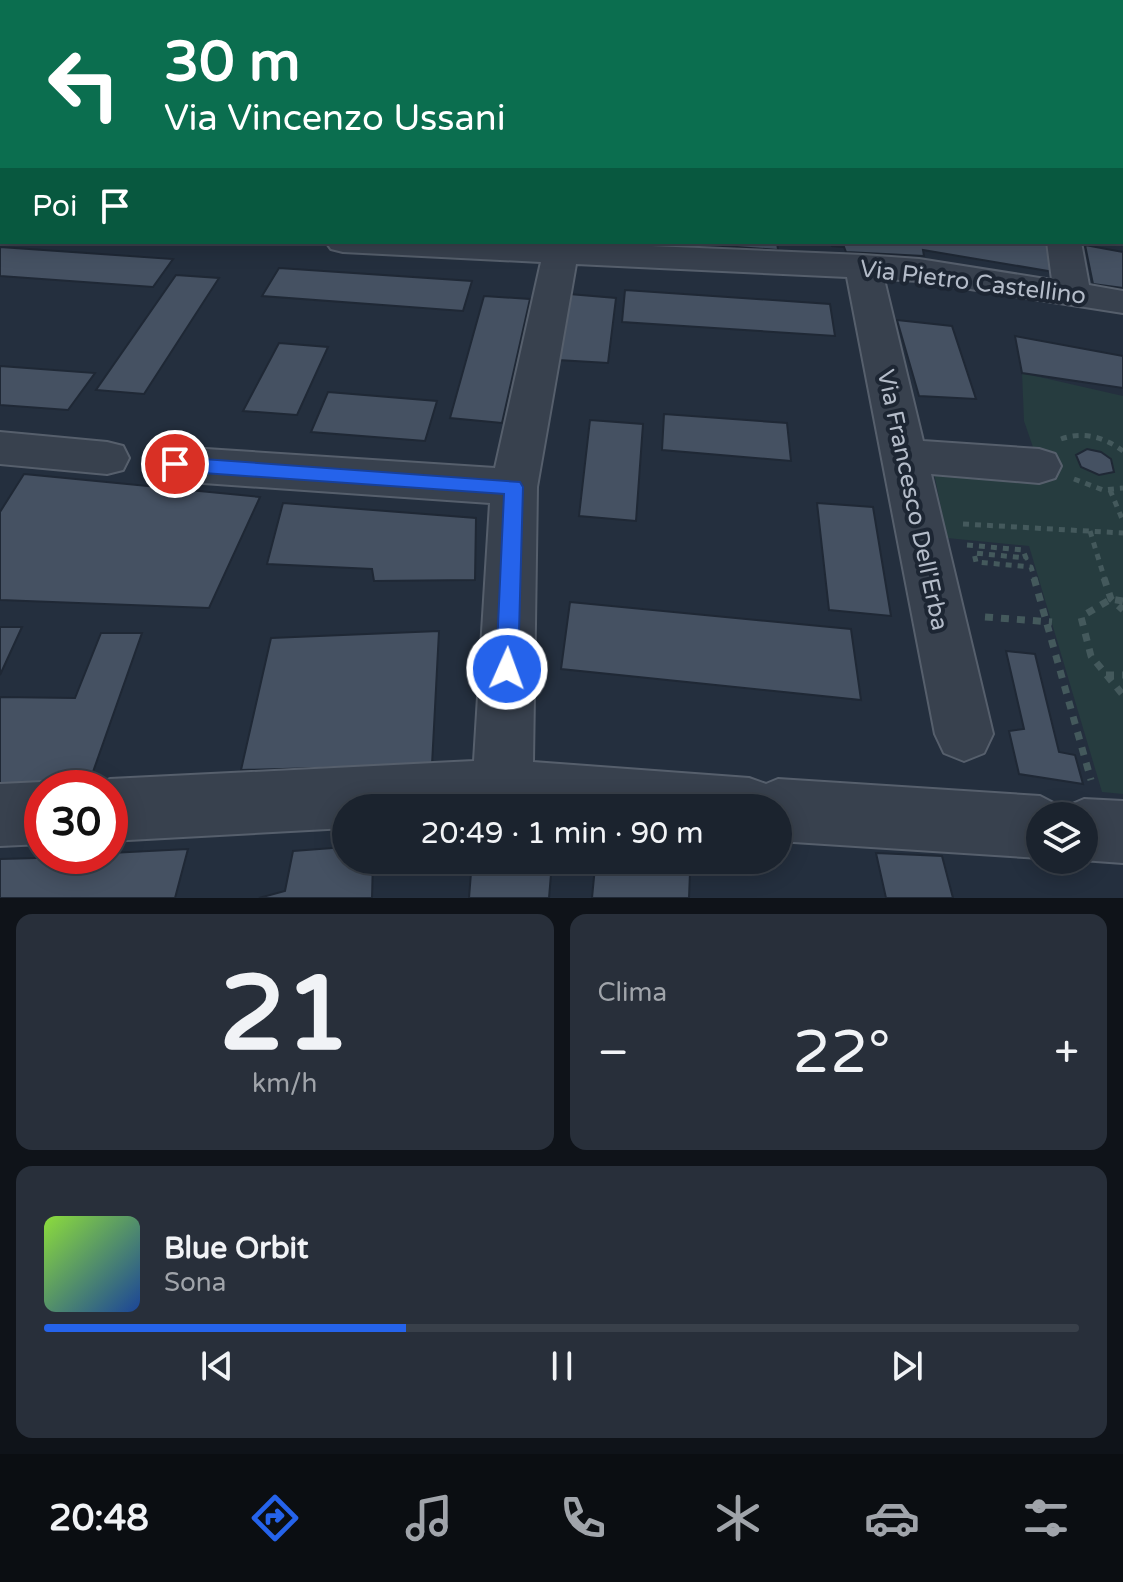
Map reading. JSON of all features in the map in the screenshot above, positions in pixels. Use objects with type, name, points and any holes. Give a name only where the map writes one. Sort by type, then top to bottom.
[{"type":"street","name":"Via Pietro Castellino","points":[[379,244],[919,270],[1123,302]]},
{"type":"street","points":[[1064,244],[1072,293]]},
{"type":"street","points":[[502,790],[514,487],[560,254]]},
{"type":"street","name":"Via Francesco Dell'Erba","points":[[863,266],[964,734]]},
{"type":"street","points":[[901,447],[1048,458]]},
{"type":"street","points":[[0,448],[107,458]]},
{"type":"street","points":[[175,464],[514,487]]},
{"type":"street","points":[[128,809],[502,790],[557,794]]},
{"type":"street","points":[[792,811],[1026,826]]},
{"type":"street","points":[[0,815],[24,814]]},
{"type":"path","points":[[1123,451],[1106,440],[1081,434],[1062,439],[1048,458],[1089,486],[1110,490],[1123,488]]},
{"type":"path","points":[[1110,490],[1123,521]]},
{"type":"path","points":[[965,524],[1123,533]]},
{"type":"path","points":[[1090,531],[1111,599],[1123,610]]},
{"type":"path","points":[[956,544],[1023,550],[1026,558],[974,553],[976,562],[1031,567],[1049,622],[1104,831]]},
{"type":"path","points":[[1123,601],[1111,599],[1081,617],[1091,656],[1123,695]]},
{"type":"path","points":[[981,617],[1049,622]]},
{"type":"path","points":[[1106,675],[1123,675]]},
{"type":"green space","points":[[1022,373],[1123,396],[1123,794],[1102,792],[1029,546],[947,538],[933,468],[1034,450],[1024,421]]},
{"type":"building","points":[[697,244],[777,244],[778,250]]},
{"type":"building","points":[[830,244],[1049,244],[1054,272],[923,250],[924,256],[846,252],[844,247]]},
{"type":"building","points":[[1085,245],[1123,252],[1123,288],[1093,284]]},
{"type":"building","points":[[0,247],[173,259],[153,287],[0,276]]},
{"type":"building","points":[[279,268],[472,281],[463,311],[262,296]]},
{"type":"building","points":[[176,275],[219,278],[144,394],[96,390]]},
{"type":"building","points":[[625,290],[830,304],[835,336],[622,322]]},
{"type":"building","points":[[569,294],[616,298],[608,363],[558,360]]},
{"type":"building","points":[[484,296],[530,299],[502,423],[450,418]]},
{"type":"building","points":[[897,320],[952,326],[976,399],[919,396]]},
{"type":"building","points":[[1015,336],[1123,356],[1123,388],[1022,373]]},
{"type":"building","points":[[279,343],[328,347],[297,415],[243,411]]},
{"type":"building","points":[[0,366],[95,373],[68,410],[0,405]]},
{"type":"building","points":[[328,392],[437,401],[425,441],[311,432]]},
{"type":"building","points":[[664,414],[787,423],[791,461],[662,450]]},
{"type":"building","points":[[590,420],[643,424],[636,521],[579,516]]},
{"type":"building","points":[[1087,449],[1101,452],[1111,459],[1114,472],[1099,475],[1081,467],[1076,455]]},
{"type":"building","points":[[24,474],[260,497],[209,608],[0,600],[0,512]]},
{"type":"building","points":[[283,503],[476,518],[475,580],[374,581],[372,569],[267,564]]},
{"type":"building","points":[[817,503],[873,507],[891,616],[829,610]]},
{"type":"building","points":[[570,602],[851,629],[861,700],[561,669]]},
{"type":"building","points":[[0,627],[22,627],[0,675]]},
{"type":"building","points":[[439,631],[432,765],[241,770],[271,638]]},
{"type":"building","points":[[101,633],[142,633],[94,770],[24,770],[24,788],[0,789],[0,697],[75,698]]},
{"type":"building","points":[[1006,651],[1035,654],[1059,752],[1075,755],[1083,784],[1019,774],[1009,731],[1024,729]]},
{"type":"building","points":[[332,848],[332,874],[373,874],[372,898],[259,898],[285,891],[293,851]]},
{"type":"building","points":[[188,849],[175,898],[0,898],[0,859],[24,858],[24,874],[128,874],[128,852]]},
{"type":"building","points":[[876,853],[942,856],[953,898],[886,898]]},
{"type":"building","points":[[471,874],[551,874],[549,898],[469,898]]},
{"type":"building","points":[[594,874],[690,874],[689,898],[592,898]]},
{"type":"route","points":[[175,464],[514,487],[507,669]]}]
